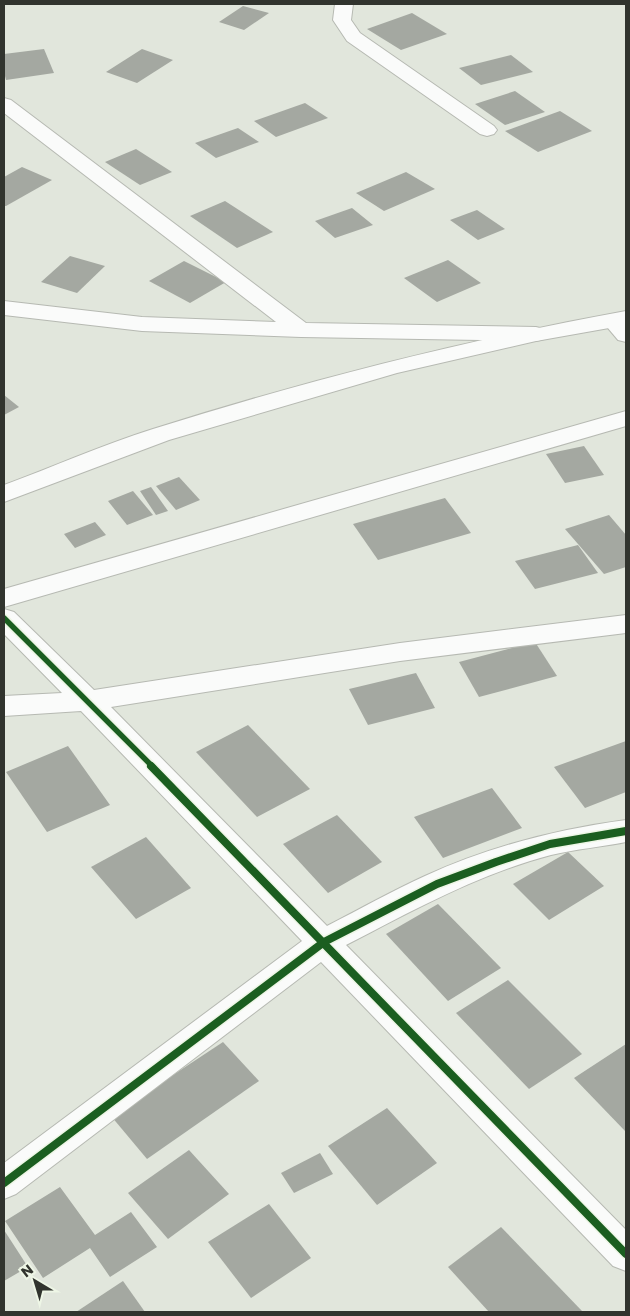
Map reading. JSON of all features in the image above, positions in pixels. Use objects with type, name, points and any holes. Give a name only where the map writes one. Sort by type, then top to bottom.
[{"type":"street","points":[[344,4],[342,20],[353,36],[487,130]]},
{"type":"street","points":[[4,104],[301,330]]},
{"type":"street","points":[[4,308],[142,324],[301,330],[536,334]]},
{"type":"street","points":[[4,494],[169,432],[391,367],[536,334],[622,325]]},
{"type":"street","points":[[4,598],[626,418]]},
{"type":"street","points":[[4,618],[324,942],[626,1254]]},
{"type":"street","points":[[4,706],[88,701],[400,652],[626,624]]},
{"type":"street","points":[[4,1183],[324,942],[437,884],[488,865],[550,844],[626,831]]},
{"type":"building","points":[[243,6],[269,13],[244,30],[219,22]]},
{"type":"building","points":[[412,13],[447,34],[401,50],[367,29]]},
{"type":"building","points":[[44,49],[54,73],[6,80],[4,54]]},
{"type":"building","points":[[142,49],[173,60],[137,83],[106,72]]},
{"type":"building","points":[[511,55],[533,72],[481,85],[459,68]]},
{"type":"building","points":[[515,91],[545,112],[505,125],[475,104]]},
{"type":"building","points":[[305,103],[328,118],[276,137],[254,121]]},
{"type":"building","points":[[560,111],[592,131],[538,152],[505,131]]},
{"type":"building","points":[[238,128],[259,142],[216,158],[195,143]]},
{"type":"building","points":[[136,149],[172,172],[140,185],[105,162]]},
{"type":"building","points":[[22,167],[52,180],[4,206],[4,177]]},
{"type":"building","points":[[406,172],[435,189],[384,211],[356,193]]},
{"type":"building","points":[[225,201],[273,232],[237,248],[190,216]]},
{"type":"building","points":[[352,208],[373,225],[335,238],[315,221]]},
{"type":"building","points":[[477,210],[505,229],[478,240],[450,220]]},
{"type":"building","points":[[70,256],[105,266],[77,293],[41,282]]},
{"type":"building","points":[[448,260],[481,283],[437,302],[404,278]]},
{"type":"building","points":[[184,261],[226,282],[190,303],[149,281]]},
{"type":"building","points":[[4,395],[19,407],[4,415]]},
{"type":"building","points":[[584,446],[604,475],[565,483],[546,454]]},
{"type":"building","points":[[179,477],[200,500],[176,510],[156,486]]},
{"type":"building","points":[[151,487],[168,511],[156,515],[140,491]]},
{"type":"building","points":[[133,491],[153,515],[127,525],[108,501]]},
{"type":"building","points":[[445,498],[471,533],[378,560],[353,524]]},
{"type":"building","points":[[609,515],[626,535],[626,567],[604,574],[565,529]]},
{"type":"building","points":[[95,522],[106,535],[75,548],[64,534]]},
{"type":"building","points":[[578,545],[598,573],[535,589],[515,561]]},
{"type":"building","points":[[535,642],[557,676],[479,697],[459,662]]},
{"type":"building","points":[[416,673],[435,708],[368,725],[349,689]]},
{"type":"building","points":[[248,725],[310,789],[257,817],[196,752]]},
{"type":"building","points":[[626,741],[626,792],[585,808],[554,767]]},
{"type":"building","points":[[68,746],[110,805],[47,832],[6,772]]},
{"type":"building","points":[[492,788],[522,828],[443,858],[414,817]]},
{"type":"building","points":[[337,815],[382,862],[328,893],[283,844]]},
{"type":"building","points":[[146,837],[191,888],[136,919],[91,867]]},
{"type":"building","points":[[568,852],[604,886],[549,920],[513,884]]},
{"type":"building","points":[[438,904],[501,968],[448,1001],[386,934]]},
{"type":"building","points":[[508,980],[582,1054],[529,1089],[456,1013]]},
{"type":"building","points":[[223,1042],[259,1081],[147,1159],[111,1116]]},
{"type":"building","points":[[626,1044],[626,1132],[574,1078]]},
{"type":"building","points":[[387,1108],[437,1163],[377,1205],[328,1146]]},
{"type":"building","points":[[189,1150],[229,1194],[168,1239],[128,1193]]},
{"type":"building","points":[[320,1153],[333,1174],[294,1193],[281,1173]]},
{"type":"building","points":[[60,1187],[95,1235],[131,1212],[157,1247],[110,1277],[90,1248],[43,1278],[5,1221]]},
{"type":"building","points":[[269,1204],[311,1258],[251,1298],[208,1242]]},
{"type":"building","points":[[501,1227],[583,1312],[489,1312],[448,1267]]},
{"type":"building","points":[[4,1230],[28,1267],[4,1281]]},
{"type":"building","points":[[123,1281],[145,1312],[76,1312]]},
{"type":"cycle path","points":[[4,618],[88,701],[626,1254]]},
{"type":"cycle path","points":[[4,1183],[324,942],[437,884],[496,862],[550,844],[626,831]]}]
